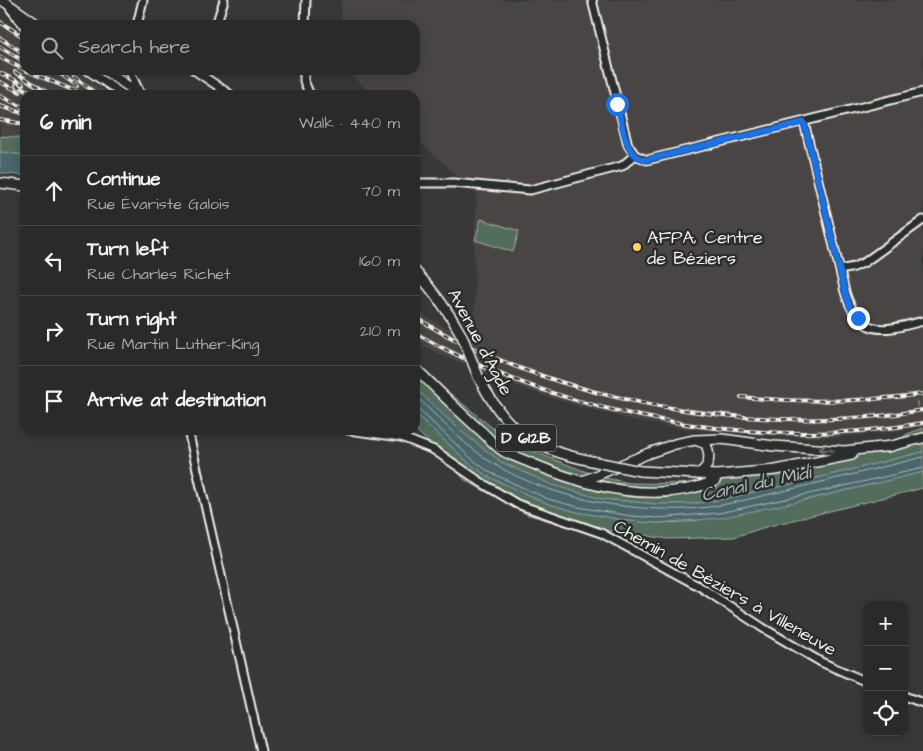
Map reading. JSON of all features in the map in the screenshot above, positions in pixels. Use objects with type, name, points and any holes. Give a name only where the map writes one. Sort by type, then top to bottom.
[{"type":"main road","points":[[5,2],[31,20]]},
{"type":"main road","points":[[111,75],[134,90]]},
{"type":"main road","points":[[0,183],[20,185]]},
{"type":"main road","name":"Avenue d'Agde","points":[[420,276],[434,291],[450,313],[462,336],[478,376],[497,409],[518,433],[539,445],[562,454],[600,463],[640,471],[717,475]]},
{"type":"main road","points":[[420,373],[502,450],[551,472],[603,488],[655,492],[680,492],[715,481],[717,475]]},
{"type":"main road","name":"D 612B","points":[[717,475],[776,470],[923,438]]},
{"type":"main road","points":[[583,481],[649,453],[675,444],[695,440],[722,439],[774,446],[844,451],[892,446]]},
{"type":"main road","points":[[695,440],[706,444],[710,453],[709,464],[698,474]]},
{"type":"street","points":[[137,20],[142,0]]},
{"type":"street","points":[[218,20],[224,0]]},
{"type":"street","points":[[306,0],[306,20]]},
{"type":"street","points":[[592,0],[628,145],[635,156],[646,160],[923,92]]},
{"type":"street","points":[[5,2],[20,21]]},
{"type":"street","points":[[95,75],[117,90]]},
{"type":"street","points":[[131,75],[138,90]]},
{"type":"street","points":[[204,75],[224,90]]},
{"type":"street","points":[[304,75],[308,90]]},
{"type":"street","points":[[804,122],[840,270],[853,313],[865,324],[880,330],[923,321]]},
{"type":"street","points":[[420,183],[475,185],[530,190],[622,166],[635,156]]},
{"type":"street","points":[[840,270],[859,266],[923,220]]},
{"type":"street","points":[[189,435],[261,751]]},
{"type":"street","name":"Chemin de Béziers à Villeneuve","points":[[386,435],[401,437],[428,447],[517,504],[601,533],[702,588],[763,628],[822,662],[863,680]]},
{"type":"street","points":[[908,697],[923,702]]},
{"type":"shaded area","points":[[341,0],[923,0],[923,427],[884,433],[835,437],[787,437],[687,429],[637,421],[585,408],[533,392],[479,371],[468,338],[475,304],[474,241],[477,194],[420,142],[420,90],[366,90],[353,75],[420,75],[420,20],[341,20]]},
{"type":"shaded area","points":[[0,18],[20,32],[20,75],[82,75],[104,90],[20,90],[20,138],[0,136]]},
{"type":"shaded area","points":[[420,313],[452,331],[465,365],[420,344]]},
{"type":"green space","points":[[0,136],[20,138],[20,154],[0,152]]},
{"type":"green space","points":[[481,219],[519,231],[513,252],[475,240]]},
{"type":"green space","points":[[420,365],[447,391],[494,429],[524,448],[600,477],[630,483],[699,484],[892,446],[907,434],[923,428],[923,452],[810,480],[709,502],[657,504],[602,499],[552,485],[501,462],[463,433],[420,393]]},
{"type":"green space","points":[[420,418],[469,463],[487,476],[546,503],[577,512],[630,521],[657,523],[687,522],[814,498],[923,472],[923,488],[769,526],[734,537],[668,539],[618,531],[583,531],[526,514],[465,480],[420,434]]},
{"type":"water","points":[[0,152],[20,154],[20,175],[0,173]]},
{"type":"water","points":[[420,393],[463,433],[501,462],[552,485],[602,499],[656,504],[709,502],[810,480],[923,452],[923,472],[720,518],[657,523],[630,521],[577,512],[546,503],[487,476],[469,463],[420,418]]},
{"type":"waterway","points":[[917,402],[918,406]]},
{"type":"railway","points":[[0,22],[20,35]]},
{"type":"railway","points":[[0,38],[20,51]]},
{"type":"railway","points":[[0,47],[20,59]]},
{"type":"railway","points":[[0,57],[20,68]]},
{"type":"railway","points":[[15,72],[43,90]]},
{"type":"railway","points":[[0,73],[23,84]]},
{"type":"railway","points":[[36,75],[72,90]]},
{"type":"railway","points":[[62,75],[77,86]]},
{"type":"railway","points":[[74,77],[91,90]]},
{"type":"railway","points":[[0,82],[20,92]]},
{"type":"railway","points":[[16,85],[26,90]]},
{"type":"railway","points":[[0,96],[20,106]]},
{"type":"railway","points":[[0,106],[20,112]]},
{"type":"railway","points":[[0,120],[20,123]]},
{"type":"railway","points":[[420,320],[470,347],[530,372],[594,392],[661,406],[729,416],[796,419],[861,418],[923,410]]},
{"type":"railway","points":[[420,336],[472,362],[533,386],[596,406],[662,420],[728,429],[794,433],[859,431],[923,423]]},
{"type":"railway","points":[[741,397],[832,401],[923,394]]},
{"type":"place","name":"AFPA, Centre de Béziers","points":[[637,247]]},
{"type":"route","points":[[617,104],[628,145],[635,156],[646,160],[804,122],[845,292],[850,307],[858,318]]},
{"type":"water label","name":"Canal du Midi","points":[[756,484]]}]
